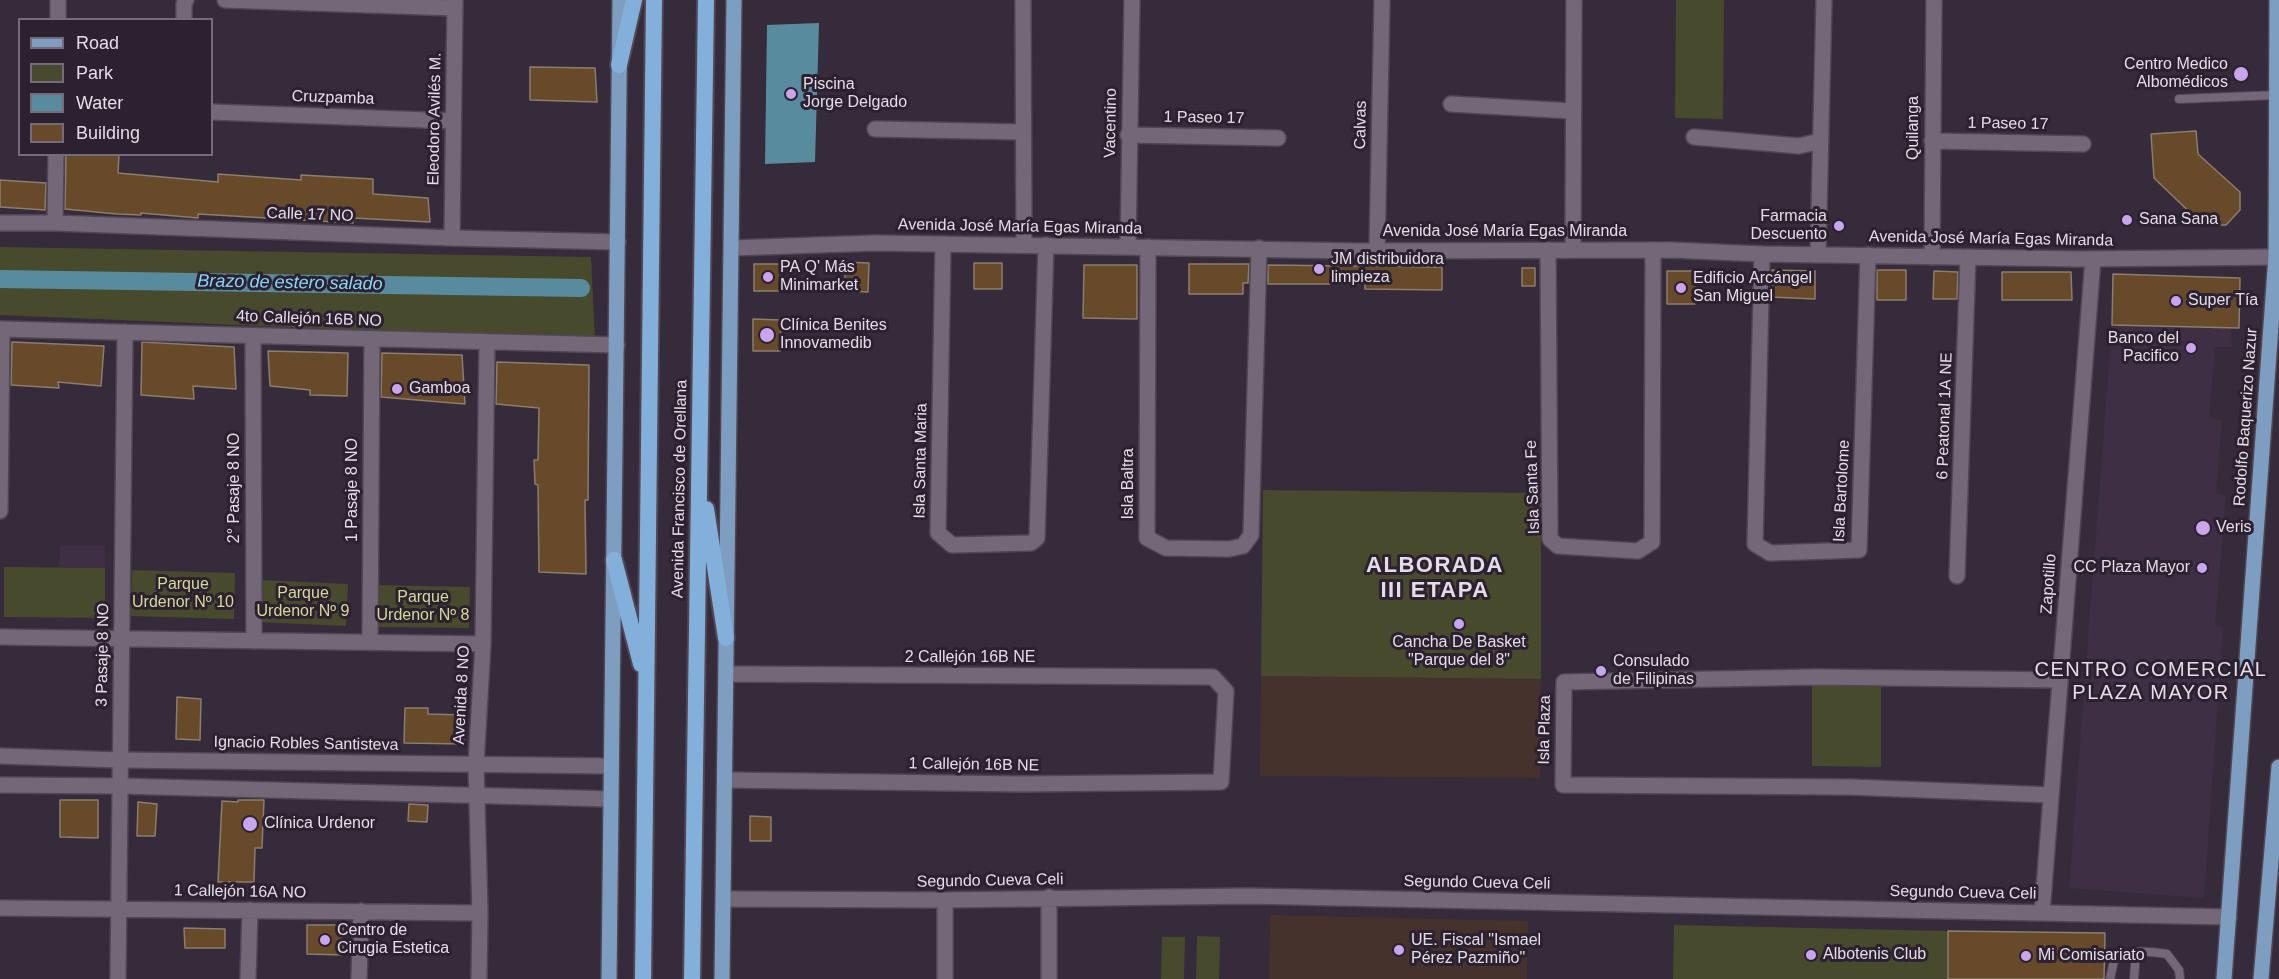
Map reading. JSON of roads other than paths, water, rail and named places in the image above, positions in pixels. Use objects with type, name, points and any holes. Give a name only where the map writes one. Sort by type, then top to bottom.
[{"type":"highway","points":[[619,65],[634,0]]},
{"type":"highway","name":"Avenida Francisco de Orellana","points":[[643,979],[654,0]]},
{"type":"highway","name":"Avenida Francisco de Orellana","points":[[692,979],[706,0]]},
{"type":"highway","points":[[699,458],[726,638]]},
{"type":"highway","points":[[614,560],[647,687]]},
{"type":"main road","points":[[609,979],[620,0]]},
{"type":"main road","points":[[722,979],[734,0]]},
{"type":"main road","name":"Rodolfo Baquerizo Nazur","points":[[2224,979],[2277,256],[2277,0]]},
{"type":"main road","points":[[2261,979],[2274,888],[2279,767]]},
{"type":"street","points":[[58,0],[58,18]]},
{"type":"street","points":[[184,18],[186,0]]},
{"type":"street","points":[[225,0],[455,4]]},
{"type":"street","points":[[1023,0],[1023,245]]},
{"type":"street","name":"Vacentino","points":[[1128,246],[1128,135],[1132,0]]},
{"type":"street","name":"Calvas","points":[[1377,251],[1382,0]]},
{"type":"street","points":[[1573,250],[1574,0]]},
{"type":"street","points":[[1818,255],[1824,0]]},
{"type":"street","name":"Quilanga","points":[[1932,256],[1934,0]]},
{"type":"street","name":"Eleodoro Avilés M.","points":[[452,238],[455,4]]},
{"type":"street","points":[[1451,104],[1572,111]]},
{"type":"street","name":"Cruzpamba","points":[[213,112],[453,121]]},
{"type":"street","points":[[875,129],[1022,132]]},
{"type":"street","name":"1 Paseo 17","points":[[1128,135],[1278,138]]},
{"type":"street","points":[[1694,137],[1799,146],[1820,141]]},
{"type":"street","name":"1 Paseo 17","points":[[1932,141],[2083,144]]},
{"type":"street","points":[[55,223],[56,156]]},
{"type":"street","name":"Calle 17 NO","points":[[0,223],[618,242]]},
{"type":"street","name":"Avenida José María Egas Miranda","points":[[732,248],[875,243],[1377,251],[1653,250],[2092,259],[2277,256]]},
{"type":"street","name":"Isla Santa Maria","points":[[943,244],[938,533],[952,544],[1031,543],[1037,538],[1046,245]]},
{"type":"street","name":"Isla Baltra","points":[[1148,247],[1147,538],[1166,548],[1228,549],[1243,546],[1251,535],[1259,248]]},
{"type":"street","name":"Isla Santa Fe","points":[[1548,250],[1550,539],[1558,546],[1638,551],[1652,542],[1653,250]]},
{"type":"street","name":"Isla Bartolome","points":[[1762,254],[1755,544],[1770,553],[1859,550],[1868,255]]},
{"type":"street","name":"6 Peatonal 1A NE","points":[[1957,576],[1968,257]]},
{"type":"street","name":"Zapotillo","points":[[2042,913],[2092,259]]},
{"type":"street","points":[[0,511],[1,329]]},
{"type":"street","name":"4to Callejón 16B NO","points":[[1,329],[617,345]]},
{"type":"street","name":"3 Pasaje 8 NO","points":[[118,979],[124,332]]},
{"type":"street","name":"2° Pasaje 8 NO","points":[[253,336],[254,641]]},
{"type":"street","name":"1 Pasaje 8 NO","points":[[370,642],[372,339]]},
{"type":"street","name":"Avenida 8 NO","points":[[479,979],[480,913],[476,764],[483,644],[487,342]]},
{"type":"street","points":[[0,637],[483,644]]},
{"type":"street","name":"2 Callejón 16B NE","points":[[726,675],[1213,677],[1226,691],[1221,782]]},
{"type":"street","name":"Isla Plaza","points":[[2051,795],[1850,787],[1563,785],[1564,682],[1815,677],[2060,680]]},
{"type":"street","name":"Ignacio Robles Santisteva","points":[[0,756],[120,760],[611,766]]},
{"type":"street","name":"1 Callejón 16B NE","points":[[725,780],[1021,784],[1221,782]]},
{"type":"street","points":[[0,785],[120,786],[611,800]]},
{"type":"street","name":"Segundo Cueva Celi","points":[[724,899],[945,900],[1249,896],[2229,917]]},
{"type":"street","points":[[1049,897],[1049,979]]},
{"type":"street","points":[[945,900],[945,979]]},
{"type":"street","name":"1 Callejón 16A NO","points":[[0,908],[480,913]]},
{"type":"street","points":[[248,979],[250,910]]},
{"type":"street","points":[[359,979],[361,911]]},
{"type":"lane","points":[[2179,99],[2277,95]]},
{"type":"lane","points":[[2110,979],[2114,960],[2125,952],[2167,954],[2179,970],[2180,979]]},
{"type":"lane","points":[[2134,979],[2136,952]]},
{"type":"water","name":"Piscina Jorge Delgado","points":[[819,23],[815,162],[765,164],[767,25]]},
{"type":"waterway","name":"Brazo de estero salado","points":[[0,279],[581,288]]},
{"type":"place","name":"Centro Medico Albomédicos","points":[[2241,74]]},
{"type":"place","name":"Piscina Jorge Delgado","points":[[791,94]]},
{"type":"place","name":"Sana Sana","points":[[2127,220]]},
{"type":"place","name":"Farmacia Descuento","points":[[1839,226]]},
{"type":"place","name":"JM distribuidora limpieza","points":[[1319,269]]},
{"type":"place","name":"PA Q' Más Minimarket","points":[[768,277]]},
{"type":"place","name":"Edificio Arcángel San Miguel","points":[[1681,288]]},
{"type":"place","name":"Super Tía","points":[[2176,301]]},
{"type":"place","name":"Clínica Benites Innovamedib","points":[[767,335]]},
{"type":"place","name":"Banco del Pacifico","points":[[2191,348]]},
{"type":"place","name":"Gamboa","points":[[397,389]]},
{"type":"place","name":"Veris","points":[[2203,528]]},
{"type":"place","name":"CC Plaza Mayor","points":[[2202,568]]},
{"type":"place","name":"Cancha De Basket \"Parque del 8\"","points":[[1459,624]]},
{"type":"place","name":"Consulado de Filipinas","points":[[1601,671]]},
{"type":"place","name":"Clínica Urdenor","points":[[250,824]]},
{"type":"place","name":"Centro de Cirugia Estetica","points":[[325,940]]},
{"type":"place","name":"UE. Fiscal \"Ismael Pérez Pazmiño\"","points":[[1399,950]]},
{"type":"place","name":"Albotenis Club","points":[[1811,955]]},
{"type":"place","name":"Mi Comisariato","points":[[2026,956]]},
{"type":"district","name":"ALBORADA III ETAPA","points":[[1435,578]]},
{"type":"district","name":"CENTRO COMERCIAL PLAZA MAYOR","points":[[2151,682]]},
{"type":"park label","name":"Parque Urdenor Nº 10","points":[[183,594]]},
{"type":"park label","name":"Parque Urdenor Nº 9","points":[[303,603]]},
{"type":"park label","name":"Parque Urdenor Nº 8","points":[[423,607]]}]
